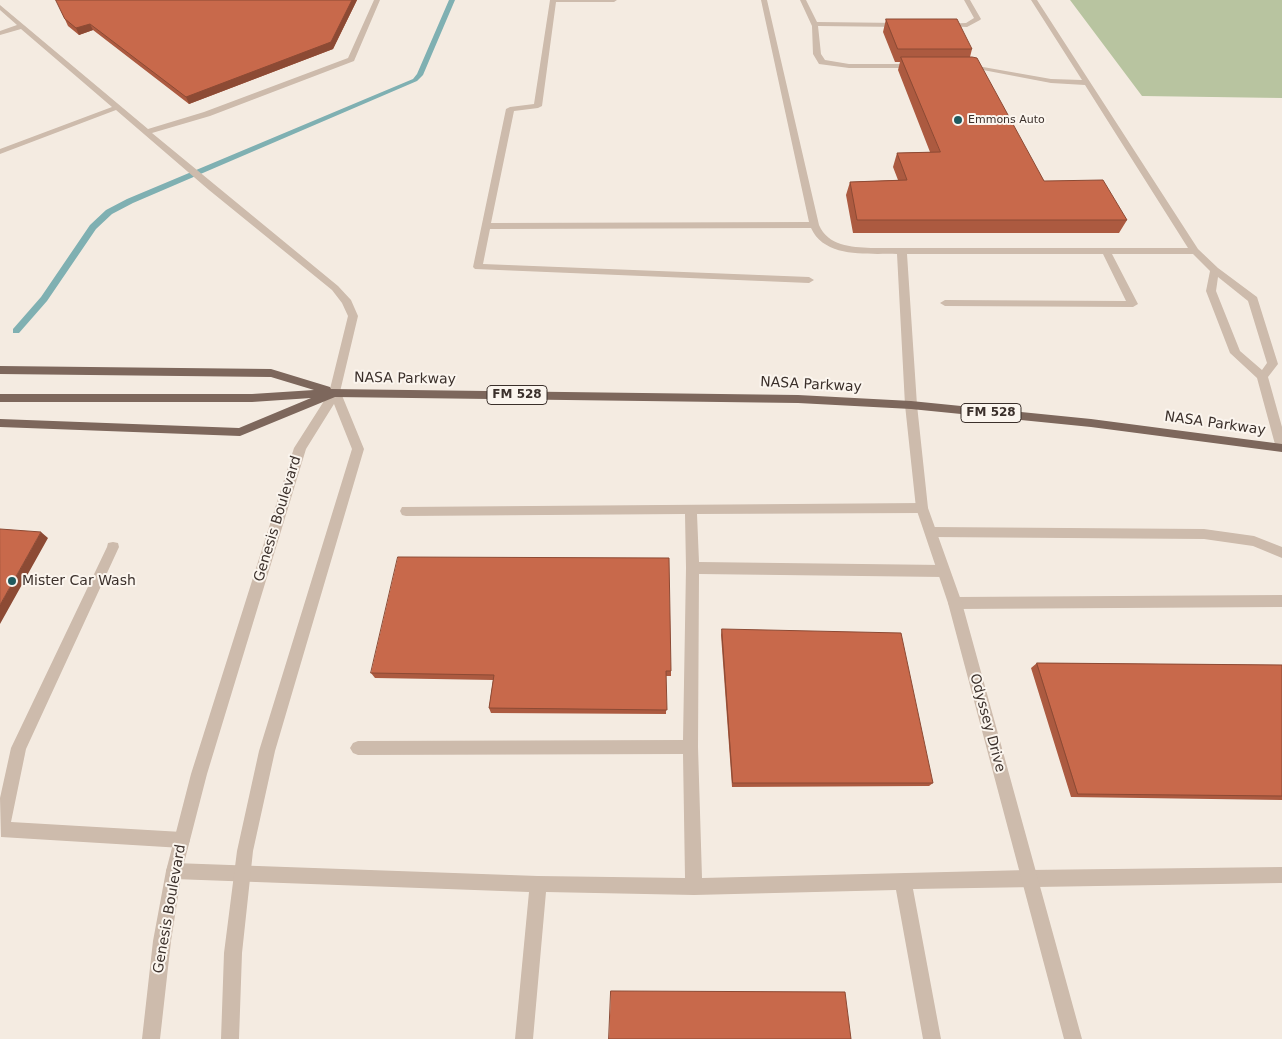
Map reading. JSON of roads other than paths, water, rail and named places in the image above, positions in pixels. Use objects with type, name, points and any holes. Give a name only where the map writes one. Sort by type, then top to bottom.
[{"type":"main road","name":"NASA Parkway","points":[[0,370],[272,373],[335,393]]},
{"type":"main road","name":"NASA Parkway","points":[[0,423],[240,432],[335,393]]},
{"type":"main road","name":"NASA Parkway","points":[[0,398],[252,398],[335,393],[698,396],[798,399],[911,406],[1091,423],[1282,448]]},
{"type":"street","points":[[146,132],[207,114],[352,59],[377,0]]},
{"type":"street","points":[[614,0],[553,0],[538,106],[510,109],[478,267],[809,280]]},
{"type":"street","points":[[764,0],[814,225],[821,238],[836,245],[858,250],[1195,251]]},
{"type":"street","points":[[803,0],[814,24],[817,54],[822,62],[849,66],[918,66]]},
{"type":"street","points":[[938,25],[967,25],[978,20],[967,0]]},
{"type":"street","points":[[1034,0],[1195,251],[1215,270],[1254,298],[1273,364],[1262,376]]},
{"type":"street","name":"Genesis Boulevard","points":[[0,7],[212,188],[335,288],[347,302],[353,316],[335,393],[300,448],[199,774],[174,871],[162,941],[151,1039]]},
{"type":"street","points":[[814,24],[910,25]]},
{"type":"street","points":[[0,33],[23,26]]},
{"type":"street","points":[[958,66],[982,67],[1050,81],[1088,83]]},
{"type":"street","points":[[0,152],[118,107]]},
{"type":"street","points":[[487,226],[814,225]]},
{"type":"street","name":"Odyssey Drive","points":[[902,251],[911,406],[922,508],[955,603],[1073,1039]]},
{"type":"street","points":[[945,303],[1133,304],[1106,251]]},
{"type":"street","points":[[1215,270],[1211,292],[1235,353],[1262,376],[1282,448]]},
{"type":"street","points":[[230,1039],[233,953],[244,851],[267,752],[358,450],[335,393]]},
{"type":"street","points":[[406,511],[922,508]]},
{"type":"street","points":[[691,509],[693,568],[690,747],[694,887]]},
{"type":"street","points":[[931,532],[1204,534],[1254,541],[1282,553]]},
{"type":"street","points":[[114,547],[19,748],[1,829],[182,840]]},
{"type":"street","points":[[693,568],[943,571]]},
{"type":"street","points":[[955,603],[1282,601]]},
{"type":"street","points":[[358,748],[690,747]]},
{"type":"street","points":[[174,871],[538,884],[694,887],[1028,878],[1282,875]]},
{"type":"street","points":[[903,881],[932,1039]]},
{"type":"street","points":[[524,1039],[538,884]]},
{"type":"waterway","points":[[16,331],[44,299],[93,227],[109,212],[130,201],[415,80],[420,75],[452,0]]},
{"type":"place","name":"Emmons Auto","points":[[958,120]]},
{"type":"place","name":"Mister Car Wash","points":[[12,581]]}]
